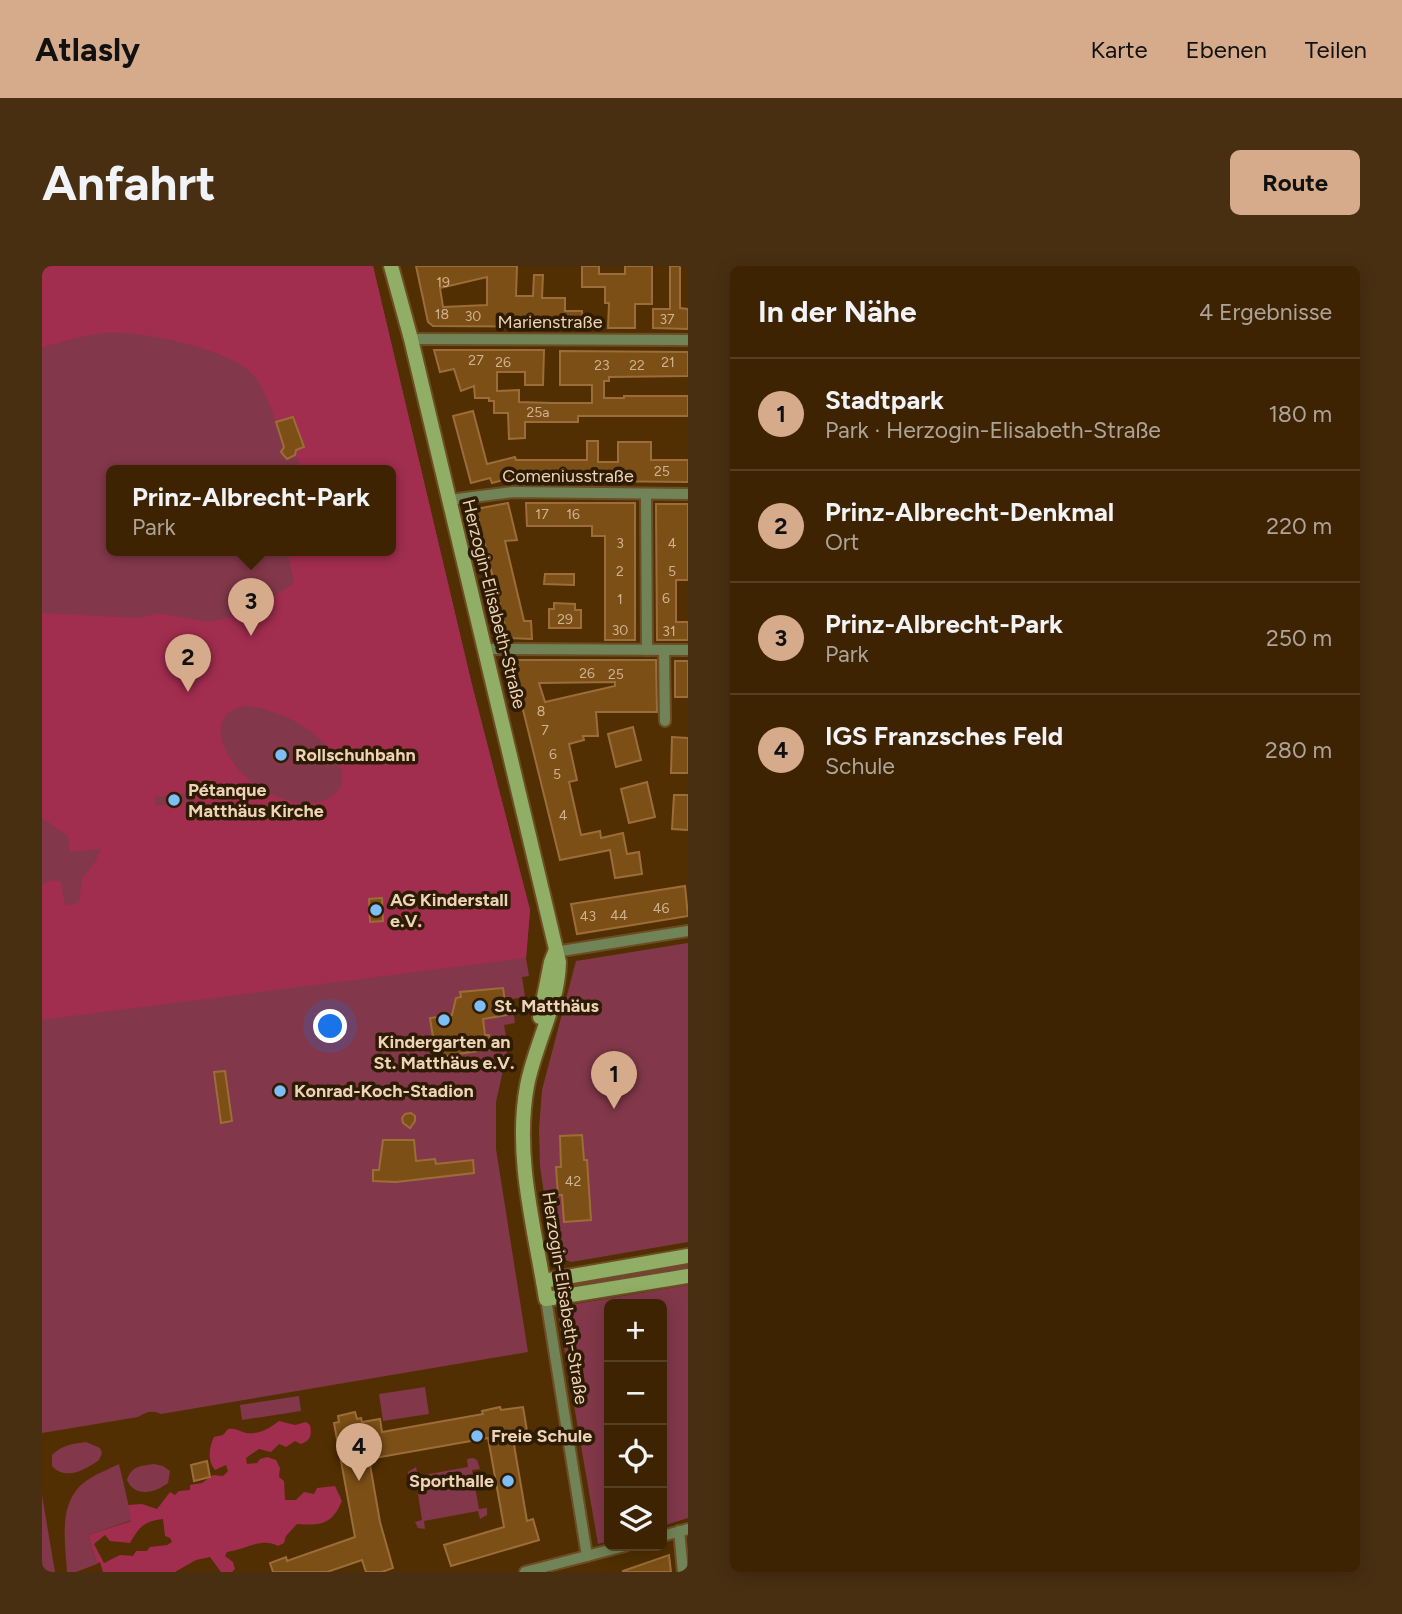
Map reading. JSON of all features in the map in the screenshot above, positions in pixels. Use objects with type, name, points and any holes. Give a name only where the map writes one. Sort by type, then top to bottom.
[{"type":"street","name":"Herzogin-Elisabeth-Straße","points":[[391,266],[553,931],[555,952],[539,1018],[537,1046],[527,1087],[523,1140],[529,1200],[587,1556]]},
{"type":"street","name":"Marienstraße","points":[[411,340],[688,340]]},
{"type":"street","name":"Comeniusstraße","points":[[449,500],[506,493],[688,494]]},
{"type":"street","points":[[646,494],[647,650]]},
{"type":"street","points":[[485,649],[688,650]]},
{"type":"street","points":[[664,650],[665,721]]},
{"type":"street","points":[[555,952],[688,931]]},
{"type":"street","points":[[543,1281],[688,1256]]},
{"type":"street","points":[[547,1299],[688,1276]]},
{"type":"street","points":[[683,1530],[683,1572]]},
{"type":"street","points":[[525,1572],[606,1551]]},
{"type":"shaded area","points":[[42,266],[373,266],[472,685],[530,910],[526,958],[529,976],[522,977],[525,997],[512,999],[515,1023],[504,1025],[508,1048],[496,1102],[496,1149],[528,1352],[161,1414],[149,1412],[138,1417],[42,1433]]},
{"type":"shaded area","points":[[42,266],[373,266],[472,685],[530,910],[526,958],[42,1020],[42,885],[51,880],[61,882],[65,905],[79,903],[82,879],[101,849],[70,852],[68,836],[42,818],[42,613],[139,618],[159,613],[208,622],[236,616],[264,603],[294,583],[288,556],[396,556],[396,465],[299,465],[296,456],[287,459],[281,452],[284,447],[264,393],[256,378],[245,368],[208,350],[162,338],[121,333],[89,335],[42,347]],"holes":[[[246,706],[258,708],[306,728],[333,754],[342,778],[340,787],[334,794],[316,803],[291,801],[263,790],[240,771],[226,750],[221,728],[224,718],[232,711]],[[192,793],[193,802],[155,806],[155,797]]]},
{"type":"shaded area","points":[[688,943],[688,1242],[571,1262],[558,1257],[552,1249],[540,1166],[539,1129],[542,1090],[576,961]]},
{"type":"shaded area","points":[[688,1262],[688,1271],[563,1292],[561,1283]]},
{"type":"shaded area","points":[[688,1285],[688,1518],[667,1524],[667,1299],[605,1299]]},
{"type":"shaded area","points":[[604,1299],[604,1542],[598,1544],[557,1307]]},
{"type":"shaded area","points":[[425,1387],[429,1414],[383,1421],[379,1394]]},
{"type":"shaded area","points":[[299,1396],[301,1411],[242,1420],[240,1405]]},
{"type":"shaded area","points":[[279,1421],[295,1425],[306,1422],[310,1425],[310,1437],[301,1444],[295,1441],[286,1447],[279,1444],[271,1452],[259,1449],[246,1458],[247,1464],[257,1463],[267,1457],[276,1460],[280,1468],[279,1477],[284,1481],[285,1500],[296,1500],[304,1492],[314,1494],[317,1488],[335,1486],[342,1501],[330,1519],[320,1524],[297,1524],[286,1536],[284,1543],[278,1546],[259,1543],[227,1552],[225,1556],[233,1562],[235,1569],[232,1572],[221,1572],[210,1557],[196,1560],[175,1572],[103,1572],[100,1562],[97,1564],[88,1535],[131,1521],[128,1505],[142,1504],[157,1509],[170,1492],[175,1495],[179,1491],[190,1490],[190,1485],[202,1483],[213,1475],[223,1476],[228,1471],[226,1465],[215,1470],[210,1458],[214,1437],[223,1435],[228,1429],[255,1433]],"holes":[[[163,1519],[165,1536],[172,1542],[150,1547],[147,1551],[136,1551],[133,1556],[120,1555],[104,1563],[94,1544],[105,1535],[110,1541],[130,1543],[142,1526]]]},
{"type":"shaded area","points":[[86,1442],[100,1448],[102,1453],[99,1460],[82,1470],[69,1473],[63,1473],[52,1466],[52,1455],[60,1449]]},
{"type":"shaded area","points":[[467,1459],[477,1460],[480,1469],[472,1470],[479,1509],[487,1508],[487,1515],[480,1519],[478,1511],[424,1521],[425,1529],[418,1528],[415,1522],[422,1520],[416,1481],[408,1481],[408,1472],[416,1467],[418,1476],[468,1467]]},
{"type":"shaded area","points":[[119,1464],[132,1520],[88,1535],[97,1564],[76,1572],[67,1572],[65,1521],[72,1497],[89,1479]]},
{"type":"shaded area","points":[[154,1464],[170,1471],[168,1483],[146,1492],[131,1486],[127,1480],[131,1472]]},
{"type":"shaded area","points":[[42,1495],[55,1572],[42,1572]]},
{"type":"building","points":[[416,266],[517,266],[516,296],[533,296],[534,275],[543,275],[542,298],[565,298],[565,311],[582,311],[583,327],[433,326],[428,322]],"holes":[[[487,277],[487,305],[443,307],[440,288]]]},
{"type":"building","points":[[582,266],[599,266],[599,274],[625,274],[625,266],[652,266],[652,304],[635,304],[635,328],[608,328],[609,303],[605,303],[605,287],[582,287]]},
{"type":"building","points":[[670,266],[680,266],[680,308],[688,309],[688,329],[653,328],[653,309],[670,309]]},
{"type":"building","points":[[434,350],[544,350],[543,385],[525,385],[525,372],[497,372],[497,391],[519,390],[519,402],[552,403],[592,403],[592,385],[560,385],[560,351],[688,352],[688,376],[609,377],[609,381],[604,381],[604,398],[688,396],[688,416],[578,416],[578,422],[525,422],[525,438],[509,439],[508,413],[494,413],[494,401],[489,401],[489,398],[475,398],[474,386],[461,391],[454,369],[440,372]]},
{"type":"building","points":[[473,411],[487,464],[515,457],[516,460],[587,460],[587,441],[598,441],[598,462],[618,462],[618,442],[651,442],[651,460],[688,460],[688,482],[587,481],[587,477],[530,477],[530,473],[492,483],[490,478],[471,483],[453,416]]},
{"type":"building","points":[[293,417],[304,447],[296,450],[295,455],[287,459],[281,452],[284,447],[276,422]]},
{"type":"building","points":[[508,503],[517,540],[505,541],[524,621],[531,621],[532,639],[508,638],[476,509]]},
{"type":"building","points":[[526,503],[635,503],[635,640],[605,640],[605,536],[592,536],[592,526],[527,526]]},
{"type":"building","points":[[656,504],[688,504],[688,580],[676,580],[676,622],[688,622],[688,640],[657,640]]},
{"type":"building","points":[[545,574],[574,574],[574,585],[544,584]]},
{"type":"building","points":[[554,603],[575,604],[575,610],[581,610],[581,628],[549,628],[549,609],[554,609]]},
{"type":"building","points":[[516,660],[656,660],[657,712],[596,712],[598,736],[583,736],[584,740],[569,744],[577,780],[569,782],[581,835],[600,831],[601,838],[623,833],[627,854],[639,852],[642,874],[615,878],[610,850],[560,860],[512,665]],"holes":[[[615,682],[615,686],[545,702],[539,683]]]},
{"type":"building","points":[[675,661],[688,661],[688,697],[675,697]]},
{"type":"building","points":[[633,727],[641,760],[616,767],[608,734]]},
{"type":"building","points":[[672,737],[688,738],[688,773],[671,773]]},
{"type":"building","points":[[647,782],[655,817],[629,823],[621,789]]},
{"type":"building","points":[[674,795],[688,795],[688,830],[672,829]]},
{"type":"building","points":[[685,886],[688,916],[577,934],[571,904]]},
{"type":"building","name":"AG Kinderstall e.V.","points":[[382,898],[383,921],[370,922],[369,899]]},
{"type":"building","points":[[503,988],[507,1015],[483,1019],[485,1035],[489,1035],[491,1049],[439,1057],[430,1018],[452,1015],[456,998],[461,997],[460,992]]},
{"type":"building","points":[[225,1071],[232,1121],[221,1123],[214,1072]]},
{"type":"building","points":[[411,1113],[415,1116],[415,1121],[410,1128],[403,1123],[402,1118]]},
{"type":"building","points":[[582,1135],[584,1160],[587,1160],[591,1220],[564,1222],[556,1167],[561,1167],[560,1136]]},
{"type":"building","points":[[383,1140],[414,1140],[416,1161],[435,1159],[436,1164],[473,1160],[474,1173],[396,1182],[373,1181],[373,1170],[379,1170]]},
{"type":"building","points":[[500,1407],[501,1410],[523,1407],[527,1431],[512,1433],[527,1521],[533,1519],[539,1540],[451,1566],[444,1545],[504,1527],[488,1438],[369,1459],[380,1522],[393,1568],[382,1572],[366,1572],[362,1560],[327,1572],[273,1572],[270,1563],[286,1557],[287,1561],[355,1537],[334,1423],[339,1422],[338,1416],[355,1412],[357,1419],[361,1418],[362,1422],[380,1419],[382,1432],[483,1414],[482,1411]]},
{"type":"building","points":[[207,1461],[210,1477],[194,1481],[191,1465]]},
{"type":"building","points":[[669,1555],[671,1572],[623,1572],[623,1571]]},
{"type":"place","name":"Prinz-Albrecht-Park","points":[[251,636]]},
{"type":"place","name":"Prinz-Albrecht-Denkmal","points":[[188,692]]},
{"type":"place","name":"Rollschuhbahn","points":[[281,755]]},
{"type":"place","name":"Pétanque Matthäus Kirche","points":[[174,800]]},
{"type":"place","name":"AG Kinderstall e.V.","points":[[376,910]]},
{"type":"place","name":"St. Matthäus","points":[[480,1006]]},
{"type":"place","name":"Kindergarten an St. Matthäus e.V.","points":[[444,1020]]},
{"type":"place","name":"Konrad-Koch-Stadion","points":[[280,1091]]},
{"type":"place","name":"Stadtpark","points":[[614,1109]]},
{"type":"place","name":"Freie Schule","points":[[477,1436]]},
{"type":"place","name":"IGS Franzsches Feld","points":[[359,1481]]},
{"type":"place","name":"Sporthalle","points":[[508,1481]]}]
